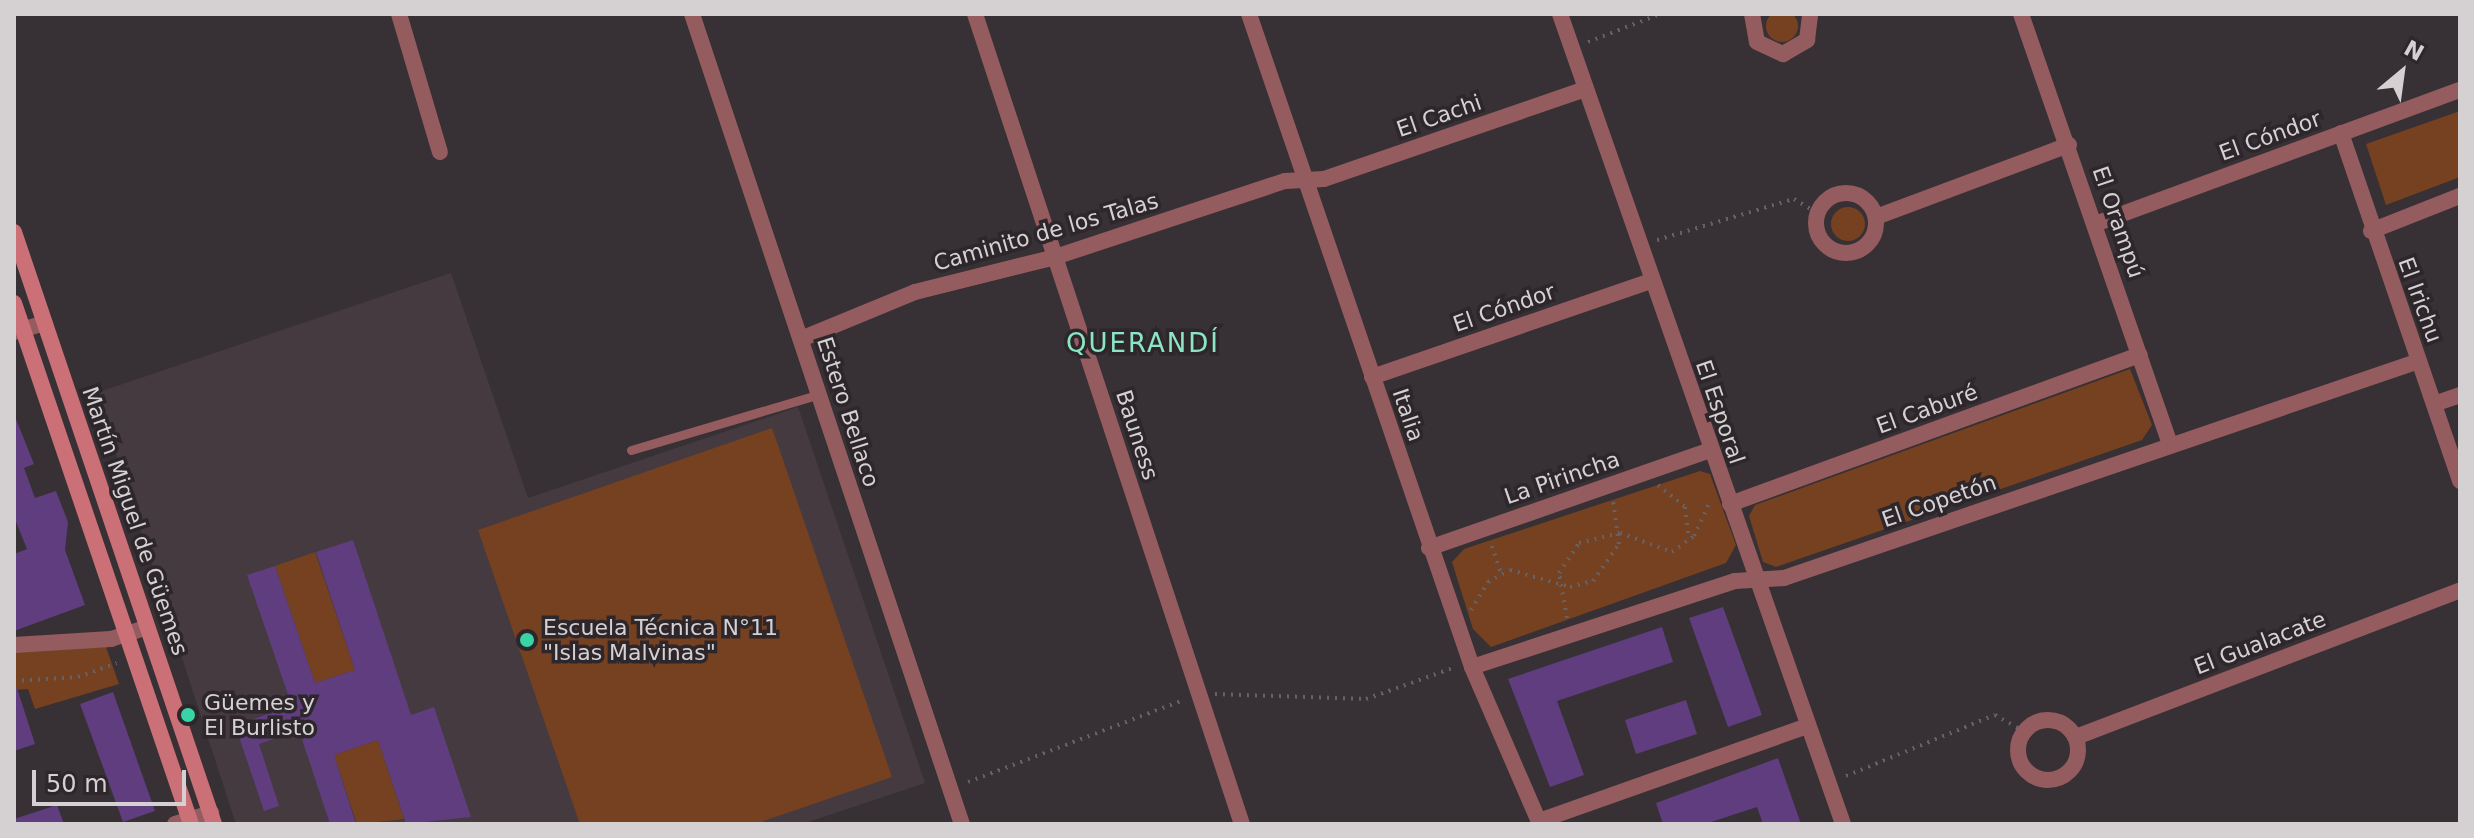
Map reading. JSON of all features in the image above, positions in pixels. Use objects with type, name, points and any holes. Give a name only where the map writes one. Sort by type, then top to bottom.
[{"type":"main road","name":"Martín Miguel de Güemes","points":[[14,232],[212,818]]},
{"type":"main road","name":"Martín Miguel de Güemes","points":[[14,303],[18,331],[126,634],[185,822]]},
{"type":"street","points":[[399,14],[440,152]]},
{"type":"street","name":"Estero Bellaco","points":[[692,14],[962,824]]},
{"type":"street","name":"Bauness","points":[[975,14],[1242,824]]},
{"type":"street","name":"Italia","points":[[1249,14],[1429,548],[1472,667],[1540,823]]},
{"type":"street","name":"El Esporal","points":[[1560,14],[1804,727],[1843,824]]},
{"type":"street","points":[[1752,14],[1757,42],[1783,54],[1807,40],[1810,14]]},
{"type":"street","name":"El Orampú","points":[[2021,14],[2069,145],[2170,444]]},
{"type":"street","name":"El Cachi","points":[[1307,180],[1585,89]]},
{"type":"street","name":"El Cóndor","points":[[2095,224],[2460,90]]},
{"type":"street","name":"El Irichu","points":[[2341,133],[2371,231],[2460,481]]},
{"type":"street","points":[[1876,217],[2069,145]]},
{"type":"street","name":"Caminito de los Talas","points":[[801,339],[915,292],[1055,257],[1285,181],[1307,180]]},
{"type":"street","points":[[1848,193],[1866,201],[1876,217],[1868,246],[1839,253],[1817,233],[1817,213],[1829,198],[1848,193]]},
{"type":"street","points":[[2371,231],[2460,196]]},
{"type":"street","name":"El Cóndor","points":[[1372,377],[1651,281]]},
{"type":"street","points":[[18,331],[45,323]]},
{"type":"street","name":"El Caburé","points":[[1730,504],[2140,355]]},
{"type":"street","name":"El Copetón","points":[[1472,667],[1735,581],[1784,578],[2419,361]]},
{"type":"street","points":[[2434,404],[2460,395]]},
{"type":"street","name":"La Pirincha","points":[[1429,548],[1710,450]]},
{"type":"street","name":"El Gualacate","points":[[2076,737],[2460,590]]},
{"type":"street","points":[[14,645],[126,634],[147,627]]},
{"type":"street","points":[[2052,719],[2076,737],[2074,766],[2049,780],[2030,775],[2019,759],[2024,731],[2052,719]]},
{"type":"street","points":[[1540,823],[1804,727]]},
{"type":"street","points":[[185,822],[212,818]]},
{"type":"lane","points":[[631,450],[820,394]]},
{"type":"path","points":[[1571,48],[1660,14]]},
{"type":"path","points":[[1638,245],[1794,199],[1817,213]]},
{"type":"path","points":[[1644,473],[1685,507],[1688,540]]},
{"type":"path","points":[[1471,625],[1474,600],[1501,574],[1522,572],[1558,585],[1582,585],[1602,574],[1620,533],[1606,486]]},
{"type":"path","points":[[1575,635],[1558,585],[1579,543],[1620,533],[1661,552],[1688,540],[1708,514],[1712,488]]},
{"type":"path","points":[[1486,528],[1501,574]]},
{"type":"path","points":[[14,681],[78,677],[119,662]]},
{"type":"path","points":[[1826,784],[1995,715],[2024,731]]},
{"type":"shaded area","points":[[1782,10],[1793,15],[1798,26],[1793,37],[1782,42],[1771,37],[1766,26],[1771,15]]},
{"type":"shaded area","points":[[2460,111],[2460,177],[2386,205],[2366,144]]},
{"type":"shaded area","points":[[1848,207],[1860,212],[1865,224],[1860,236],[1848,241],[1836,236],[1831,224],[1836,212]]},
{"type":"shaded area","name":"Escuela Técnica N°11 \"Islas Malvinas\"","points":[[451,273],[528,498],[798,407],[925,783],[802,824],[236,824],[96,393]]},
{"type":"shaded area","points":[[2130,369],[2152,425],[2142,440],[1776,567],[1763,562],[1749,516],[1755,505]]},
{"type":"shaded area","points":[[772,428],[892,777],[755,824],[580,824],[478,530]]},
{"type":"shaded area","points":[[1700,471],[1710,474],[1736,545],[1726,563],[1491,647],[1473,629],[1452,562],[1464,549]]},
{"type":"shaded area","points":[[315,552],[355,670],[315,683],[275,566]]},
{"type":"shaded area","points":[[106,647],[119,684],[35,709],[28,689],[14,690],[14,652]]},
{"type":"shaded area","points":[[378,740],[404,819],[357,824],[334,755]]},
{"type":"building","points":[[14,414],[34,464],[24,468],[35,498],[56,491],[68,522],[65,550],[85,605],[14,631],[14,554],[27,549],[14,517]]},
{"type":"building","points":[[353,540],[411,715],[434,707],[471,817],[406,824],[378,740],[334,755],[356,824],[330,824],[299,730],[259,744],[279,806],[264,811],[235,725],[292,706],[247,575],[275,566],[315,683],[355,670],[316,552]]},
{"type":"building","points":[[1723,607],[1762,715],[1728,727],[1689,618]]},
{"type":"building","points":[[1662,627],[1673,662],[1557,701],[1584,775],[1550,787],[1508,679]]},
{"type":"building","points":[[17,688],[35,744],[14,751],[14,689]]},
{"type":"building","points":[[113,692],[155,811],[123,822],[80,704]]},
{"type":"building","points":[[1686,700],[1697,734],[1636,754],[1625,720]]},
{"type":"building","points":[[1778,758],[1801,824],[1763,824],[1757,807],[1705,824],[1663,824],[1656,803]]},
{"type":"building","points":[[57,805],[64,824],[14,824],[14,819]]},
{"type":"place","name":"Escuela Técnica N°11 \"Islas Malvinas\"","points":[[527,640]]},
{"type":"place","name":"Güemes y El Burlisto","points":[[188,715]]},
{"type":"district","name":"QUERANDÍ","points":[[1143,344]]}]
